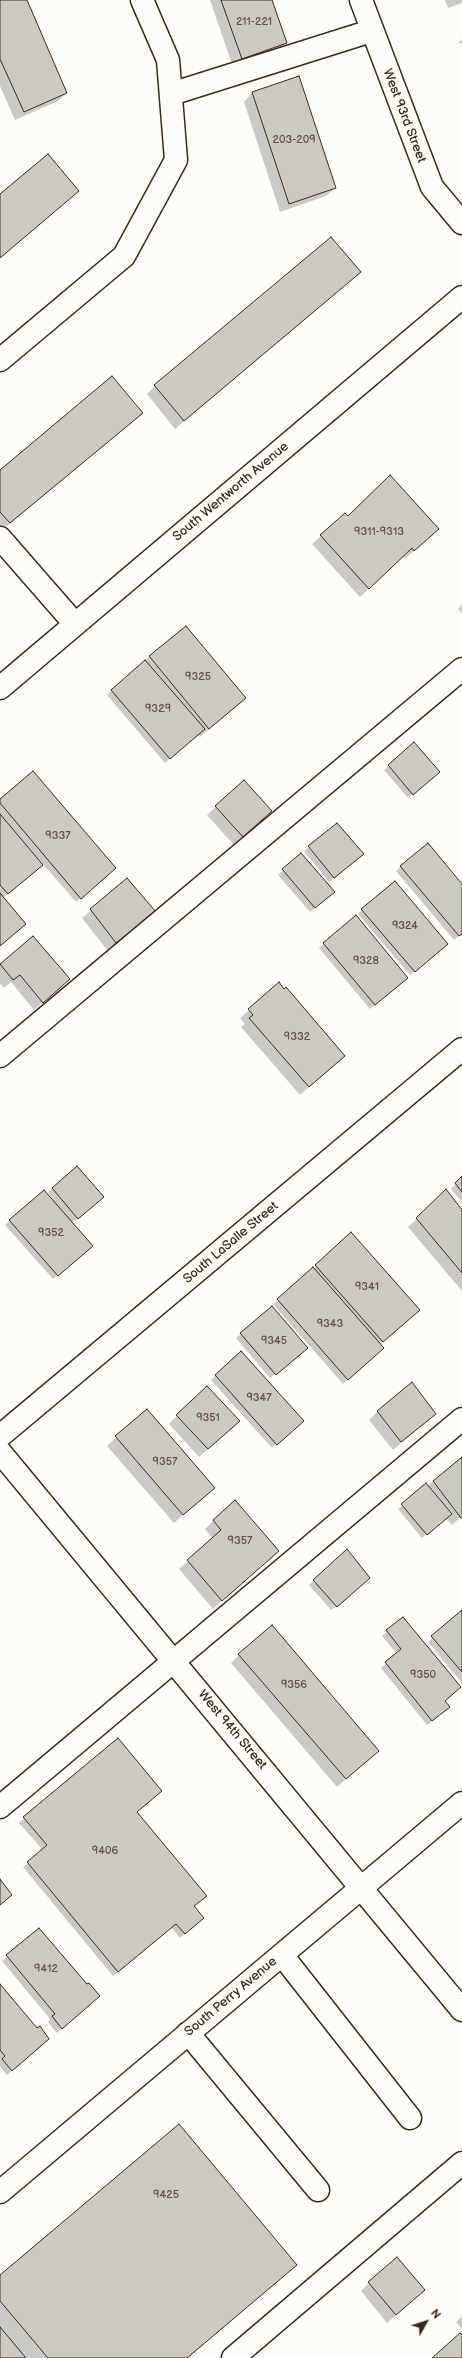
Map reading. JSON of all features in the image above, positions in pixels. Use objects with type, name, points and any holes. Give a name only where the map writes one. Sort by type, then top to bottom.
[{"type":"street","points":[[0,360],[124,256],[176,160],[168,60],[142,0]]},
{"type":"street","name":"West 93rd Street","points":[[361,0],[371,31],[432,187],[462,223]]},
{"type":"street","points":[[171,94],[371,31]]},
{"type":"street","name":"South Wentworth Avenue","points":[[0,688],[462,297]]},
{"type":"street","points":[[0,538],[75,624]]},
{"type":"street","points":[[0,1056],[462,669]]},
{"type":"street","name":"South LaSalle Street","points":[[0,1436],[462,1049]]},
{"type":"street","points":[[0,1807],[462,1418]]},
{"type":"street","name":"West 94th Street","points":[[0,1452],[362,1887],[462,2010]]},
{"type":"street","name":"South Perry Avenue","points":[[0,2192],[462,1803]]},
{"type":"street","points":[[282,1954],[410,2118]]},
{"type":"street","points":[[188,2034],[318,2190]]},
{"type":"street","points":[[233,2358],[462,2163]]},
{"type":"building","points":[[0,0],[27,0],[67,93],[24,112],[0,59]]},
{"type":"building","points":[[221,0],[272,0],[287,43],[242,59]]},
{"type":"building","points":[[299,76],[336,188],[289,204],[252,92]]},
{"type":"building","points":[[48,154],[79,191],[0,258],[0,194]]},
{"type":"building","points":[[331,237],[361,272],[184,421],[154,385]]},
{"type":"building","points":[[112,376],[143,413],[10,523],[0,512],[0,470]]},
{"type":"building","points":[[390,475],[439,529],[414,551],[412,548],[369,589],[320,535],[345,513],[348,516]]},
{"type":"building","points":[[186,626],[246,698],[209,729],[149,656]]},
{"type":"building","points":[[145,660],[205,729],[170,759],[111,690]]},
{"type":"building","points":[[414,742],[440,772],[413,795],[388,765]]},
{"type":"building","points":[[33,771],[116,868],[81,899],[0,803],[0,799]]},
{"type":"building","points":[[244,780],[272,811],[243,837],[215,806]]},
{"type":"building","points":[[0,814],[43,865],[8,894],[0,885]]},
{"type":"building","points":[[337,823],[364,854],[334,878],[308,846]]},
{"type":"building","points":[[428,843],[462,884],[462,934],[459,936],[400,866]]},
{"type":"building","points":[[301,853],[335,892],[315,908],[282,869]]},
{"type":"building","points":[[127,878],[156,912],[116,943],[90,909]]},
{"type":"building","points":[[395,881],[448,944],[415,972],[361,909]]},
{"type":"building","points":[[0,893],[26,924],[0,946]]},
{"type":"building","points":[[356,915],[408,978],[375,1005],[323,943]]},
{"type":"building","points":[[33,936],[70,979],[43,1003],[20,975],[13,980],[0,964]]},
{"type":"building","points":[[279,982],[284,989],[286,987],[345,1056],[309,1087],[249,1018],[253,1015],[248,1009]]},
{"type":"building","points":[[77,1166],[104,1197],[78,1219],[52,1188]]},
{"type":"building","points":[[462,1176],[462,1192],[455,1183]]},
{"type":"building","points":[[446,1189],[462,1210],[462,1273],[416,1218]]},
{"type":"building","points":[[44,1190],[93,1246],[58,1276],[9,1220]]},
{"type":"building","points":[[351,1232],[420,1310],[383,1342],[315,1265]]},
{"type":"building","points":[[313,1267],[384,1348],[348,1380],[277,1299]]},
{"type":"building","points":[[272,1306],[308,1348],[276,1375],[240,1333]]},
{"type":"building","points":[[241,1351],[304,1421],[277,1445],[215,1375]]},
{"type":"building","points":[[412,1382],[436,1414],[401,1442],[377,1411]]},
{"type":"building","points":[[207,1386],[240,1421],[208,1449],[176,1415]]},
{"type":"building","points":[[147,1409],[215,1488],[183,1515],[115,1436]]},
{"type":"building","points":[[462,1457],[462,1517],[461,1518],[433,1481]]},
{"type":"building","points":[[426,1483],[452,1514],[427,1535],[401,1504]]},
{"type":"building","points":[[235,1500],[279,1551],[222,1601],[187,1560],[221,1530],[213,1520]]},
{"type":"building","points":[[347,1549],[370,1578],[337,1607],[313,1580]]},
{"type":"building","points":[[462,1610],[462,1672],[431,1636]]},
{"type":"building","points":[[403,1617],[461,1687],[445,1701],[450,1707],[432,1721],[385,1662],[401,1649],[386,1630]]},
{"type":"building","points":[[272,1625],[379,1751],[346,1779],[238,1654]]},
{"type":"building","points":[[118,1738],[162,1791],[137,1812],[207,1896],[194,1906],[204,1918],[185,1934],[176,1924],[118,1972],[27,1862],[47,1845],[23,1817]]},
{"type":"building","points":[[0,1879],[12,1895],[0,1905]]},
{"type":"building","points":[[39,1928],[87,1984],[89,1983],[100,1996],[62,2029],[52,2016],[55,2014],[6,1955]]},
{"type":"building","points":[[0,1984],[37,2028],[40,2026],[49,2039],[12,2071],[2,2059],[5,2056],[0,2050]]},
{"type":"building","points":[[179,2124],[297,2265],[187,2358],[48,2358],[0,2301],[0,2275]]},
{"type":"building","points":[[397,2257],[425,2290],[396,2315],[368,2282]]},
{"type":"building","points":[[0,2327],[26,2358],[0,2358]]},
{"type":"building","points":[[460,2333],[462,2335],[462,2358],[432,2358]]}]
